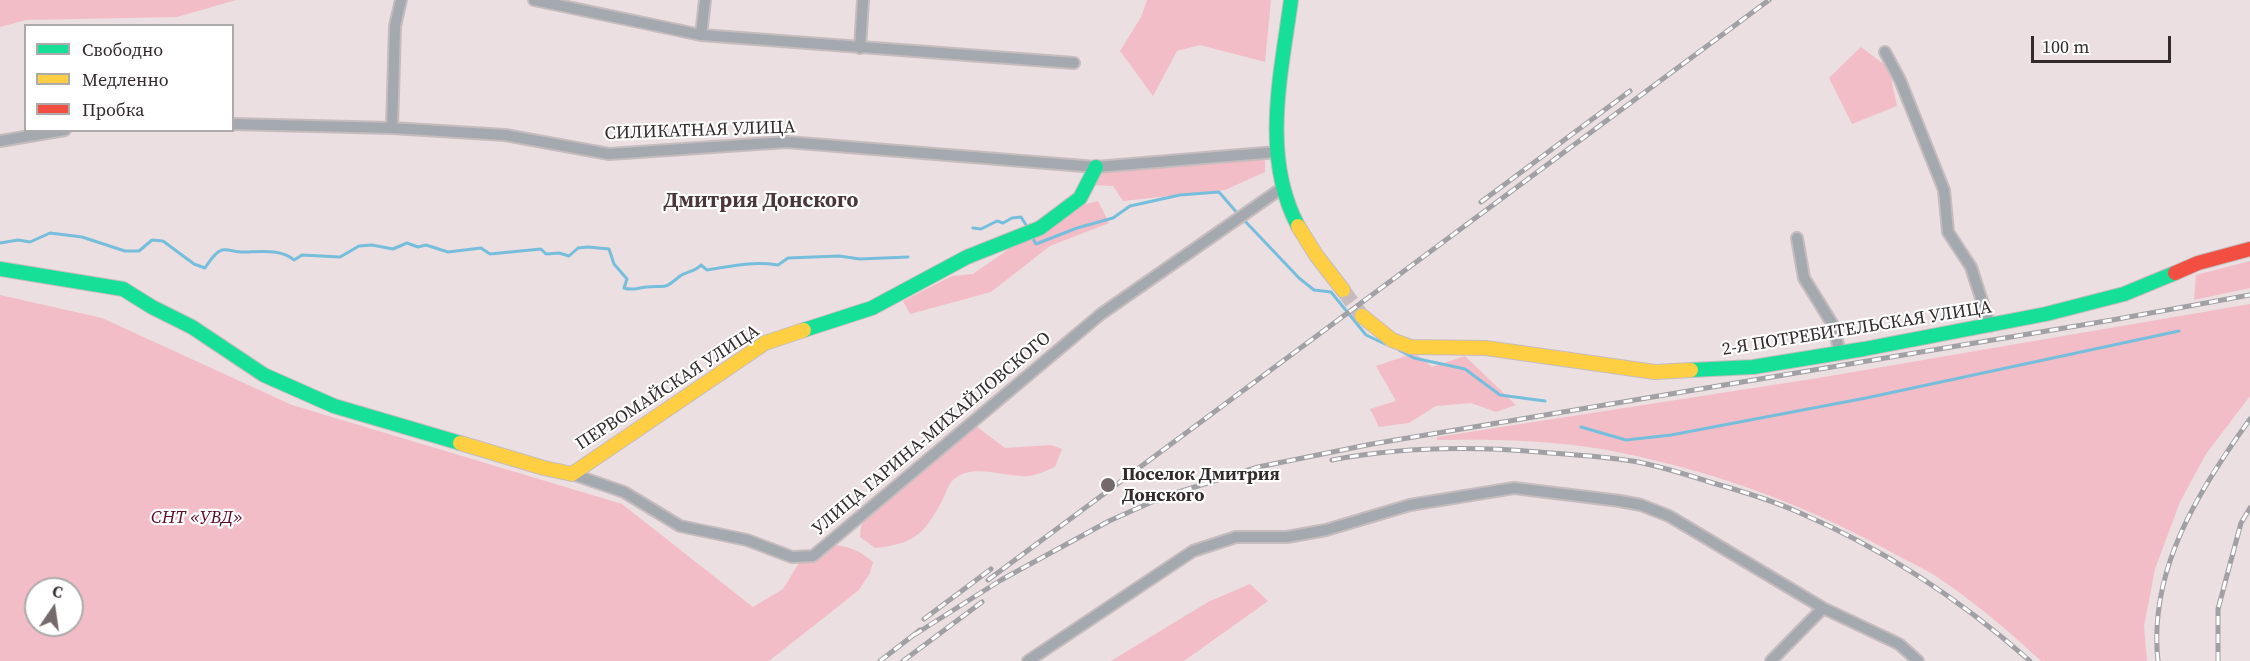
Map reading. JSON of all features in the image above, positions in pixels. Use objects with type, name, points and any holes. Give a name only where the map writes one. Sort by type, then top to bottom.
[{"type":"street","points":[[392,128],[395,26],[401,0]]},
{"type":"street","points":[[534,0],[701,35],[1074,63]]},
{"type":"street","points":[[701,35],[705,0]]},
{"type":"street","points":[[860,48],[863,0]]},
{"type":"street","points":[[1290,0],[1277,102],[1277,152],[1282,188],[1294,217],[1309,243],[1343,290]]},
{"type":"street","points":[[1885,52],[1900,80],[1944,190],[1948,232],[1971,267],[1990,326]]},
{"type":"street","name":"СИЛИКАТНАЯ УЛИЦА","points":[[234,124],[392,128],[505,135],[609,154],[787,142],[1096,167],[1277,152]]},
{"type":"street","points":[[0,141],[53,132]]},
{"type":"street","name":"ПЕРВОМАЙСКАЯ УЛИЦА","points":[[0,269],[123,289],[192,327],[264,375],[334,406],[544,468],[572,474],[765,342],[872,308],[967,257],[1040,228],[1080,198],[1096,167]]},
{"type":"street","name":"УЛИЦА ГАРИНА-МИХАЙЛОВСКОГО","points":[[572,474],[624,492],[680,526],[747,540],[792,557],[813,556],[1101,314],[1282,188]]},
{"type":"street","points":[[1797,238],[1804,278],[1833,325],[1840,353]]},
{"type":"street","name":"2-Я ПОТРЕБИТЕЛЬСКАЯ УЛИЦА","points":[[1362,316],[1392,340],[1411,347],[1486,348],[1656,372],[1753,367],[1990,326],[2124,294],[2198,263],[2250,249]]},
{"type":"street","points":[[1028,661],[1193,551],[1220,540],[1236,537],[1297,536],[1326,530],[1410,505],[1515,488],[1620,501],[1641,505],[1669,516],[1823,609],[1899,644],[1918,661]]},
{"type":"street","points":[[1771,661],[1823,609]]},
{"type":"green space","points":[[0,0],[236,0],[177,17],[26,20],[0,27]]},
{"type":"green space","points":[[1147,0],[1271,0],[1265,62],[1200,45],[1177,51],[1153,96],[1120,51],[1141,17]]},
{"type":"green space","points":[[1861,47],[1889,68],[1897,106],[1852,124],[1829,78]]},
{"type":"green space","points":[[1265,157],[1265,172],[1225,190],[1123,201],[1113,186],[1093,185],[1102,171]]},
{"type":"green space","points":[[1098,201],[1109,223],[1050,246],[991,292],[910,314],[903,301],[952,276],[973,274],[1006,251],[1083,205]]},
{"type":"green space","points":[[2250,261],[2250,288],[2194,300],[2196,275]]},
{"type":"green space","name":"СНТ «УВД»","points":[[0,295],[102,318],[292,405],[622,504],[753,607],[783,589],[799,563],[819,558],[834,545],[855,550],[873,562],[870,573],[859,590],[769,661],[0,661]]},
{"type":"green space","points":[[2250,304],[2250,396],[2206,454],[2180,502],[2155,569],[2144,626],[2147,661],[2041,661],[1983,611],[1926,571],[1822,517],[1713,476],[1639,457],[1581,446],[1519,441],[1437,440],[1437,437],[1818,378]]},
{"type":"green space","points":[[1415,353],[1432,367],[1465,356],[1516,405],[1496,412],[1471,403],[1436,406],[1409,423],[1379,427],[1370,409],[1396,401],[1376,366]]},
{"type":"green space","points":[[976,426],[1005,448],[1051,445],[1062,449],[1055,467],[1036,475],[1019,476],[979,471],[961,475],[951,482],[923,530],[899,544],[875,548],[860,537],[864,520]]},
{"type":"green space","points":[[1250,584],[1268,601],[1184,661],[1111,661],[1208,602]]},
{"type":"waterway","points":[[1032,237],[1036,244],[1077,228],[1113,218],[1130,206],[1180,195],[1219,192],[1238,214]]},
{"type":"waterway","points":[[973,228],[981,229],[997,221],[1003,223],[1012,218],[1021,217],[1028,228]]},
{"type":"waterway","points":[[1243,219],[1299,278],[1314,290],[1331,292],[1366,335],[1385,344]]},
{"type":"waterway","points":[[0,243],[18,240],[30,242],[50,233],[82,237],[125,251],[139,251],[152,240],[163,241],[194,264],[205,268],[219,251],[224,250],[276,252],[294,260],[302,255],[340,257],[359,246],[372,245],[393,249],[407,243],[418,247],[426,245],[448,252],[481,248],[490,254],[541,249],[546,254],[559,253],[569,256],[578,248],[588,247],[609,249],[614,264],[627,279],[624,288],[630,289],[667,286],[683,274],[701,265],[707,270],[751,264],[778,265],[788,258],[908,257]]},
{"type":"waterway","points":[[1581,427],[1626,440],[1671,435],[1866,398],[2179,331]]},
{"type":"waterway","points":[[1399,350],[1414,358],[1465,369],[1500,395],[1545,401]]},
{"type":"tunnel","points":[[1343,290],[1362,316]]},
{"type":"railway","points":[[988,580],[1769,0]]},
{"type":"railway","points":[[1481,202],[1630,91]]},
{"type":"railway","points":[[914,635],[1001,580],[1109,521],[1163,497],[1258,467],[1372,444],[2250,295]]},
{"type":"railway","points":[[2158,661],[2157,627],[2161,595],[2169,563],[2196,503],[2250,419]]},
{"type":"railway","points":[[1332,460],[1409,450],[1487,449],[1614,458],[1676,471],[1798,512],[1860,542],[1920,577],[1976,617],[2030,661]]},
{"type":"railway","points":[[2218,661],[2218,609],[2241,523],[2250,508]]},
{"type":"railway","points":[[924,619],[991,569]]},
{"type":"railway","points":[[903,661],[982,602]]},
{"type":"railway","points":[[880,661],[920,630]]},
{"type":"traffic: fast","points":[[1291,0],[1279,86],[1277,144],[1280,172],[1287,199],[1298,226]]},
{"type":"traffic: fast","points":[[804,330],[872,308],[967,257],[1040,228],[1080,198],[1096,167]]},
{"type":"traffic: fast","points":[[0,269],[123,289],[192,327],[264,375],[334,406],[460,443]]},
{"type":"traffic: fast","points":[[1691,370],[1753,367],[1864,349],[2046,314],[2124,294],[2175,273]]},
{"type":"traffic: slow","points":[[1298,226],[1316,255],[1343,290]]},
{"type":"traffic: slow","points":[[1362,316],[1392,340],[1411,347],[1486,348],[1655,372],[1691,370]]},
{"type":"traffic: slow","points":[[460,443],[572,474],[765,343],[804,330]]},
{"type":"traffic: jam","points":[[2175,273],[2198,263],[2250,249]]},
{"type":"place","name":"Поселок Дмитрия Донского","points":[[1108,485]]},
{"type":"district","name":"Дмитрия Донского","points":[[761,202]]}]
